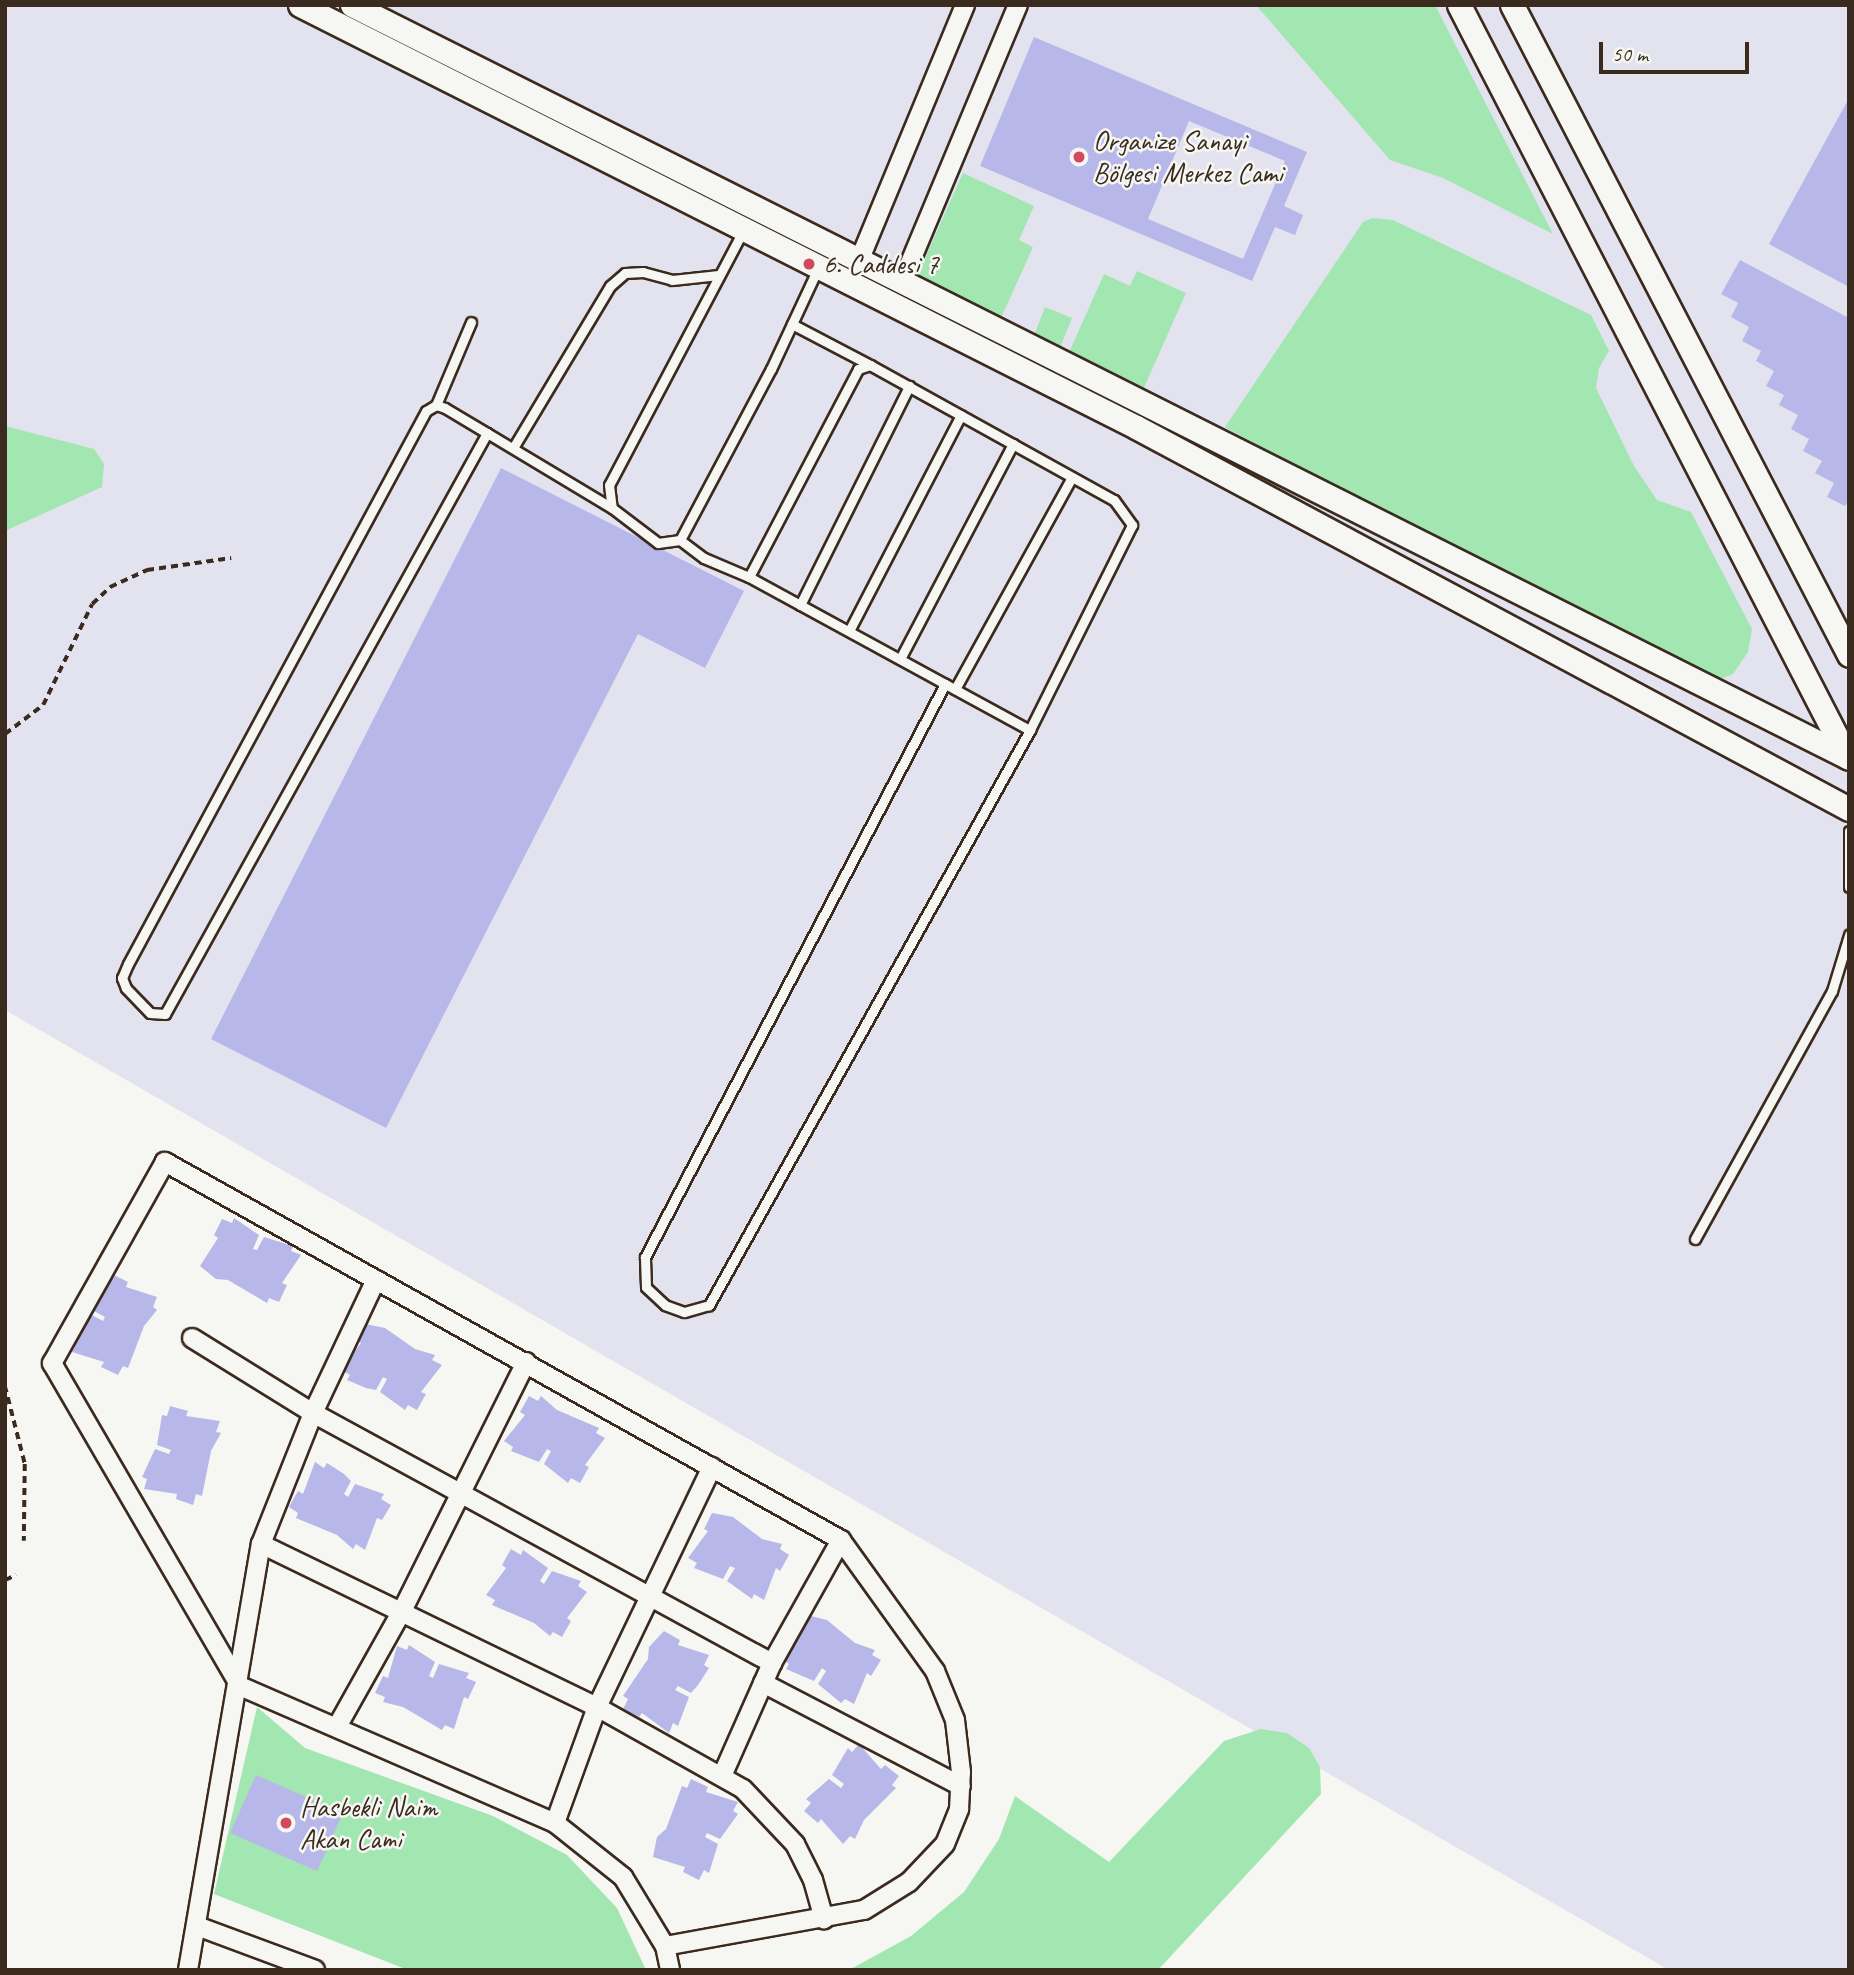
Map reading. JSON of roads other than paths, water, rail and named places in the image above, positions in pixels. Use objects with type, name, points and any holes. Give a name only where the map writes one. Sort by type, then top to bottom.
[{"type":"street","points":[[300,5],[1148,434],[1849,809]]},
{"type":"street","points":[[352,5],[1848,758]]},
{"type":"street","points":[[859,261],[965,5]]},
{"type":"street","points":[[902,282],[1018,5]]},
{"type":"street","points":[[1459,5],[1848,758]]},
{"type":"street","points":[[1512,5],[1849,654]]},
{"type":"street","points":[[665,1947],[864,1910],[909,1882],[945,1844],[959,1809],[961,1786],[954,1720],[935,1671],[841,1540],[165,1162],[52,1363],[240,1686],[338,1725],[555,1822],[623,1877],[665,1947],[670,1970]]},
{"type":"street","points":[[188,1970],[240,1686],[261,1544],[313,1413],[376,1280]]},
{"type":"street","points":[[192,1338],[313,1413],[650,1594],[772,1663]]},
{"type":"street","points":[[338,1725],[403,1609],[526,1362]]},
{"type":"street","points":[[555,1822],[597,1707],[712,1467]]},
{"type":"street","points":[[722,1776],[772,1663],[841,1540]]},
{"type":"street","points":[[261,1544],[403,1609],[597,1707],[722,1776],[763,1806],[795,1844],[813,1880],[824,1919]]},
{"type":"street","points":[[763,1683],[961,1786]]},
{"type":"street","points":[[197,1926],[315,1970]]},
{"type":"lane","points":[[612,508],[609,485],[743,231]]},
{"type":"lane","points":[[680,540],[792,324],[818,268]]},
{"type":"lane","points":[[513,448],[610,286],[625,273],[643,272],[672,280],[719,275]]},
{"type":"lane","points":[[471,321],[436,405],[426,411],[412,430],[128,964],[122,978],[126,988],[150,1013],[165,1014],[487,433]]},
{"type":"lane","points":[[792,324],[1114,500],[1132,525],[1030,730],[709,1305],[684,1312],[666,1305],[646,1287],[645,1257],[945,684]]},
{"type":"lane","points":[[750,577],[858,369],[870,365]]},
{"type":"lane","points":[[800,605],[909,386]]},
{"type":"lane","points":[[436,405],[612,508],[658,543],[680,540],[704,558],[750,577],[1030,730]]},
{"type":"lane","points":[[849,631],[961,415]]},
{"type":"lane","points":[[900,659],[1013,444]]},
{"type":"lane","points":[[955,689],[1072,477]]},
{"type":"lane","points":[[1849,831],[1849,887]]},
{"type":"lane","points":[[1695,1239],[1832,991],[1842,968],[1849,935]]},
{"type":"place","name":"Organize Sanayi Bölgesi Merkez Cami","points":[[1079,157]]},
{"type":"place","name":"6. Caddesi 7","points":[[809,264]]},
{"type":"place","name":"Hasbekli Naim Akan Cami","points":[[286,1823]]}]
